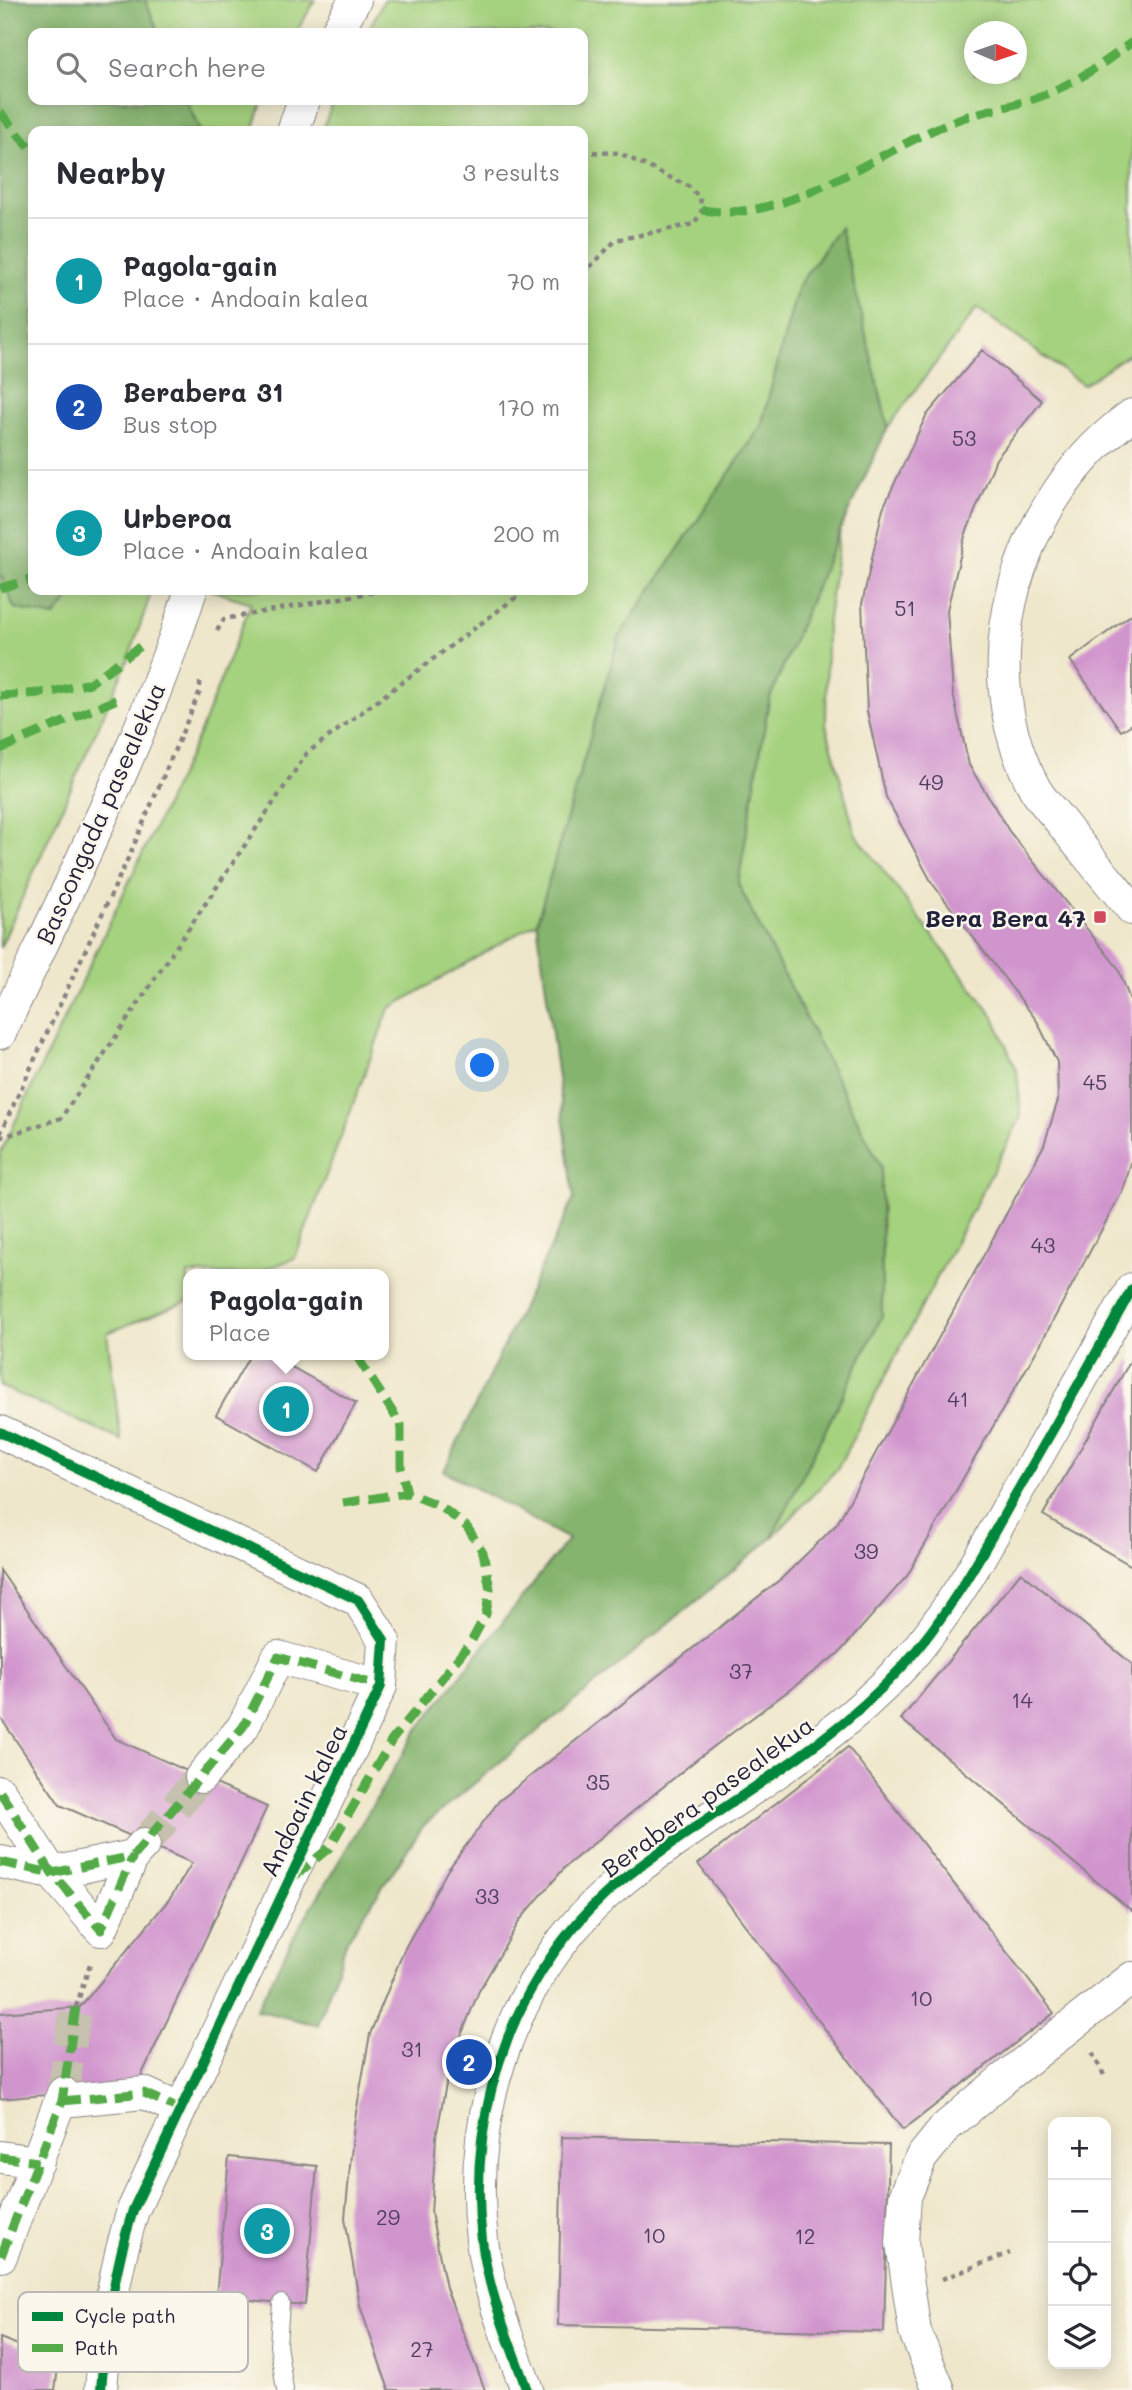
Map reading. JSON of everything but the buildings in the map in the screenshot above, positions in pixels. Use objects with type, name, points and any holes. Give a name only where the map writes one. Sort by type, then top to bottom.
[{"type":"street","points":[[339,28],[355,0]]},
{"type":"street","points":[[295,126],[302,105]]},
{"type":"street","points":[[1132,415],[1099,442],[1073,469],[1038,522],[1019,568],[1005,643],[1005,681],[1011,718],[1021,755],[1036,790],[1132,909]]},
{"type":"street","name":"Bascongada pasealekua","points":[[0,1033],[113,792],[172,651],[189,595]]},
{"type":"street","name":"Berabera pasealekua","points":[[527,2390],[491,2285],[482,2241],[480,2163],[486,2108],[498,2065],[514,2022],[535,1982],[583,1918],[624,1879],[817,1745],[876,1694],[903,1666],[929,1635],[974,1569],[1132,1289]]},
{"type":"street","name":"Andoain kalea","points":[[0,1432],[358,1600],[384,1640],[381,1686],[145,2178],[120,2252],[114,2292]]},
{"type":"street","points":[[201,1777],[243,1727],[278,1657],[381,1686]]},
{"type":"street","points":[[0,1792],[52,1873],[101,1930],[139,1849],[52,1873],[0,1863]]},
{"type":"street","points":[[939,2390],[915,2332],[902,2242],[905,2197],[921,2158],[956,2119],[1132,1978]]},
{"type":"street","points":[[1,2256],[63,2097],[144,2093],[179,2109]]},
{"type":"street","points":[[0,2157],[38,2162]]},
{"type":"street","name":"Andoain kalea","points":[[101,2390],[103,2372]]},
{"type":"lane","points":[[281,2303],[278,2345],[285,2390]]},
{"type":"path","points":[[588,152],[619,153],[676,180],[700,198],[702,210],[694,224],[616,240],[588,269]]},
{"type":"path","points":[[212,639],[224,619],[348,595]]},
{"type":"path","points":[[0,1136],[61,1118],[307,752],[515,598],[514,595]]},
{"type":"path","points":[[0,1136],[136,841],[200,691],[200,670]]},
{"type":"path","points":[[76,2007],[101,1930]]},
{"type":"path","points":[[908,2292],[1010,2253]]},
{"type":"green space","points":[[0,0],[145,0],[157,28],[28,28],[28,105],[188,105],[198,126],[28,126],[28,595],[73,595],[54,617],[14,608],[0,572]]},
{"type":"green space","points":[[145,0],[315,0],[299,28],[157,28]]},
{"type":"green space","points":[[384,0],[1132,0],[1132,352],[1083,385],[977,308],[888,427],[840,228],[798,286],[761,426],[619,637],[537,922],[389,1009],[295,1258],[266,1269],[183,1269],[183,1303],[107,1333],[121,1440],[0,1386],[0,1154],[200,732],[251,603],[226,595],[588,595],[588,126],[324,126],[332,105],[588,105],[588,28],[370,28]]},
{"type":"green space","points":[[188,105],[261,105],[255,126],[198,126]]},
{"type":"green space","points":[[840,227],[888,427],[840,530],[769,700],[738,884],[881,1167],[882,1316],[771,1539],[424,1825],[347,1940],[318,2025],[256,2010],[292,1940],[416,1732],[568,1539],[444,1471],[574,1198],[537,922],[619,637],[761,426],[798,286]]},
{"type":"green space","points":[[840,530],[827,627],[826,725],[855,833],[994,1017],[1017,1071],[1021,1117],[837,1469],[771,1539],[882,1316],[881,1167],[738,884],[769,700]]},
{"type":"green space","points":[[0,572],[14,608],[54,617],[73,595],[150,595],[130,655],[0,948]]},
{"type":"tunnel","points":[[145,1843],[201,1777]]},
{"type":"tunnel","points":[[63,2093],[76,2007]]},
{"type":"marked path","points":[[702,210],[733,212],[765,207],[797,197],[949,123],[1036,98],[1062,87],[1132,42]]},
{"type":"marked path","points":[[0,112],[28,146]]},
{"type":"marked path","points":[[0,588],[28,580]]},
{"type":"marked path","points":[[0,696],[52,692],[90,683],[145,643]]},
{"type":"marked path","points":[[0,749],[122,697]]},
{"type":"marked path","points":[[295,1876],[329,1848],[392,1740],[471,1642],[486,1614],[490,1589],[483,1552],[467,1527],[440,1506],[407,1493],[401,1467],[401,1425],[359,1360]]},
{"type":"marked path","points":[[343,1503],[407,1493]]},
{"type":"marked path","points":[[0,1862],[52,1873],[133,1856],[243,1727],[278,1657],[381,1686]]},
{"type":"marked path","points":[[0,1792],[52,1873],[101,1930],[133,1856]]},
{"type":"marked path","points":[[1,2256],[62,2101],[76,2007]]},
{"type":"marked path","points":[[62,2101],[144,2093],[179,2109]]},
{"type":"marked path","points":[[0,2157],[38,2162]]},
{"type":"cycle path","points":[[527,2390],[489,2278],[482,2240],[479,2189],[482,2139],[492,2088],[507,2040],[528,1993],[556,1950],[588,1911],[626,1877],[804,1753],[871,1698],[902,1667],[949,1606],[976,1563],[1132,1289]]},
{"type":"cycle path","points":[[0,1432],[358,1600],[384,1640],[381,1686],[133,2210],[113,2292]]},
{"type":"cycle path","points":[[101,2390],[103,2372]]},
{"type":"place","name":"Bera Bera 47","points":[[1100,917]]},
{"type":"place","name":"Pagola-gain","points":[[286,1409]]},
{"type":"place","name":"Berabera 31","points":[[469,2062]]},
{"type":"place","name":"Urberoa","points":[[267,2231]]}]
